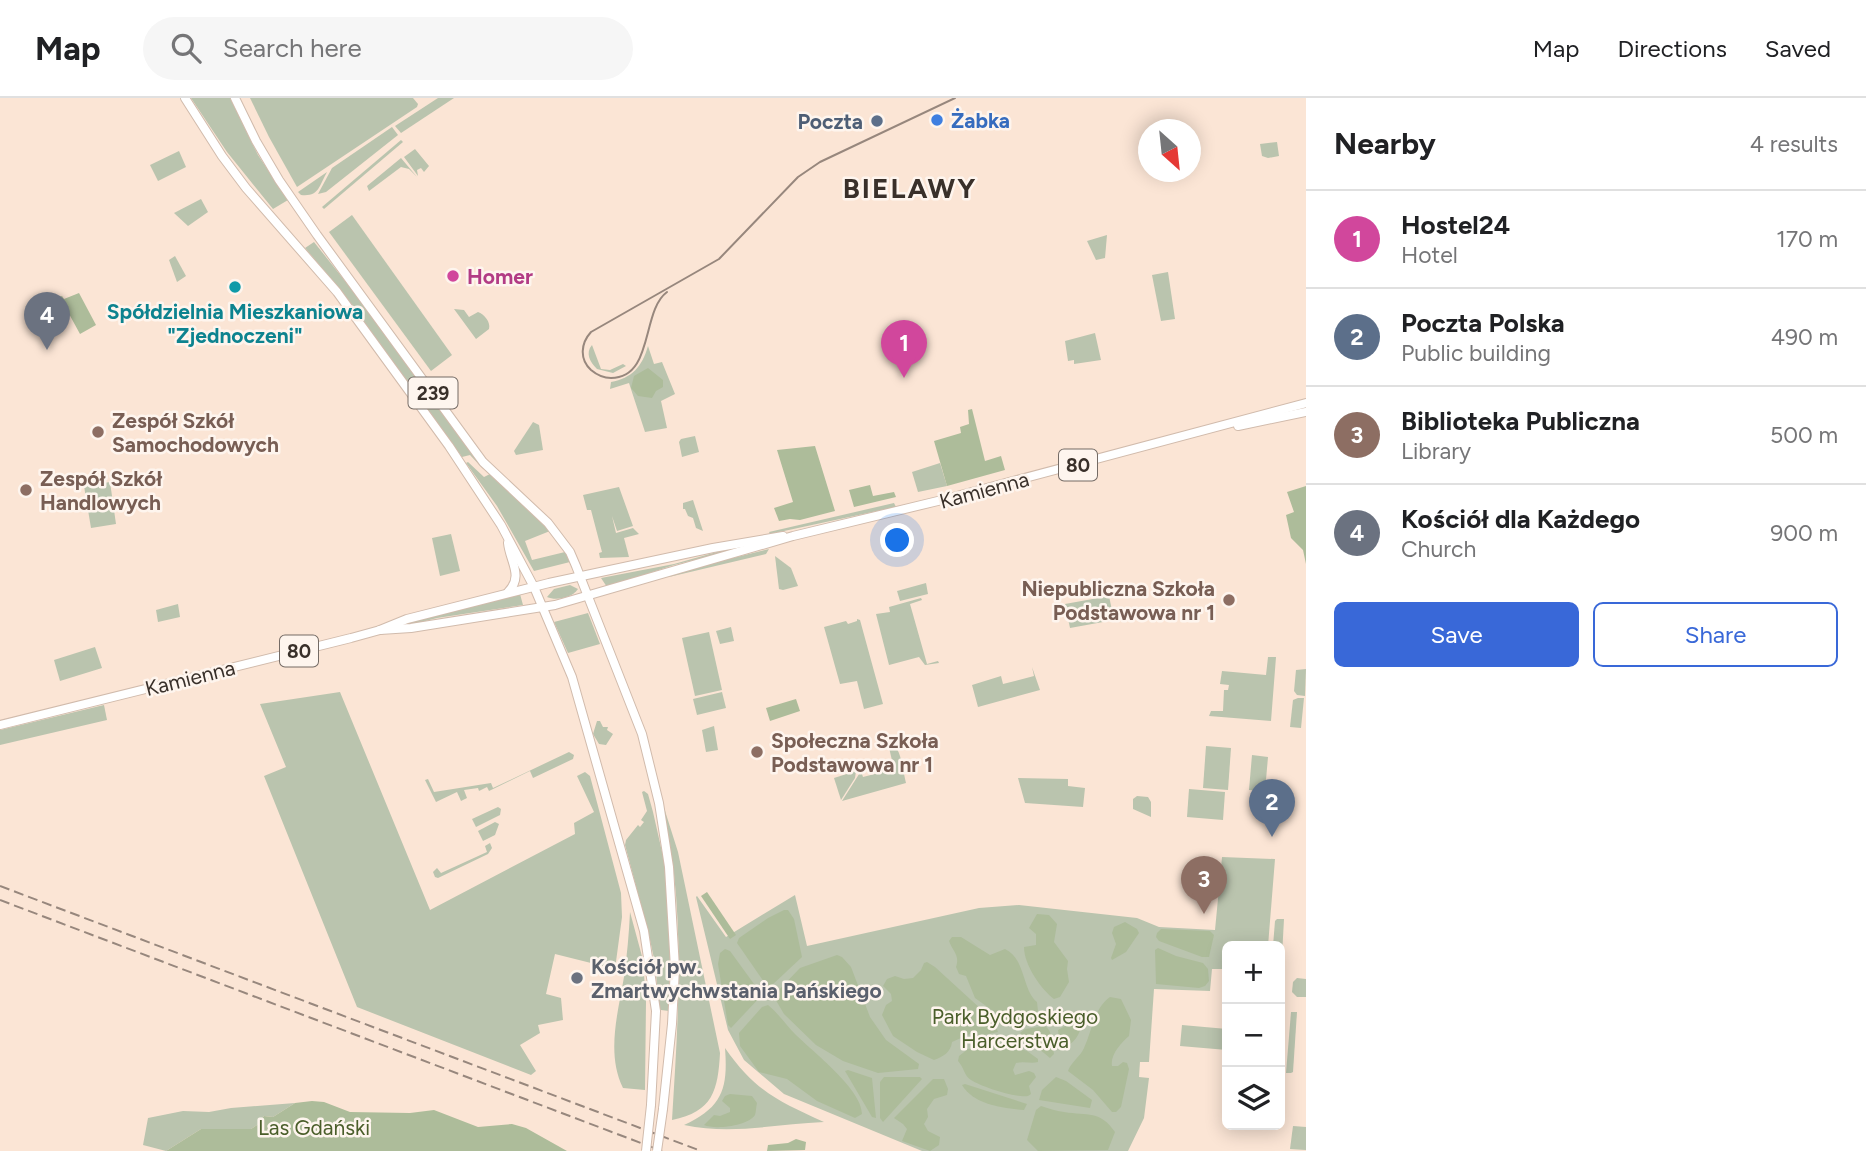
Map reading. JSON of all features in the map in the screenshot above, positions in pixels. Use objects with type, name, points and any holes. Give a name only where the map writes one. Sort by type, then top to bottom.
[{"type":"main road","name":"239","points":[[185,98],[246,188],[323,274],[461,462],[507,537],[544,608],[572,677],[644,931],[656,1011],[646,1151]]},
{"type":"main road","name":"239","points":[[235,98],[279,180],[483,462],[540,514],[570,552],[642,734],[659,803],[669,867],[675,968],[672,1024],[657,1151]]},
{"type":"main road","name":"Kamienna","points":[[380,630],[411,628],[544,608],[793,536],[890,514],[1306,403]]},
{"type":"main road","name":"Kamienna","points":[[1214,429],[1306,412]]},
{"type":"main road","name":"Kamienna","points":[[0,725],[380,630],[407,619],[534,587],[769,537],[793,536]]},
{"type":"main road","points":[[507,537],[517,576],[515,585],[507,594]]},
{"type":"main road","points":[[594,614],[605,591]]},
{"type":"green space","points":[[191,98],[230,98],[258,155],[288,200],[273,209],[227,152]]},
{"type":"green space","points":[[250,98],[413,98],[418,104],[297,187]]},
{"type":"green space","points":[[438,98],[454,98],[401,133],[395,126]]},
{"type":"green space","points":[[392,127],[398,135],[326,192],[318,194],[332,168]]},
{"type":"green space","points":[[401,140],[403,142],[324,209],[322,207]]},
{"type":"green space","points":[[1277,142],[1279,156],[1262,156],[1260,144]]},
{"type":"green space","points":[[415,149],[429,166],[424,172],[421,168],[417,170],[418,176],[404,157]]},
{"type":"green space","points":[[179,151],[186,167],[158,181],[150,165]]},
{"type":"green space","points":[[401,158],[417,177],[409,169],[401,167],[369,191],[367,186]]},
{"type":"green space","points":[[327,172],[315,192],[301,195],[298,192]]},
{"type":"green space","points":[[201,199],[208,212],[188,226],[174,213]]},
{"type":"green space","points":[[352,215],[452,355],[431,371],[329,232]]},
{"type":"green space","points":[[1107,235],[1105,258],[1096,260],[1087,241]]},
{"type":"green space","points":[[314,242],[361,301],[484,470],[470,455],[462,457],[340,289],[305,248]]},
{"type":"green space","points":[[175,256],[186,276],[177,282],[169,260]]},
{"type":"green space","points":[[1168,272],[1175,319],[1161,321],[1152,275]]},
{"type":"green space","points":[[79,293],[96,325],[80,334],[68,312],[51,317],[46,301],[62,296],[64,299]]},
{"type":"green space","points":[[454,309],[464,310],[469,317],[480,313],[488,321],[489,329],[476,339]]},
{"type":"green space","points":[[1095,333],[1101,360],[1074,364],[1074,360],[1068,361],[1065,341]]},
{"type":"green space","points":[[592,345],[601,369],[610,370],[623,364],[626,366],[613,373],[597,369],[589,357]]},
{"type":"green space","points":[[648,346],[654,364],[662,362],[675,394],[661,401],[667,428],[645,432],[629,383],[610,389],[611,382],[625,378],[635,370],[643,360]]},
{"type":"green space","points":[[648,368],[663,380],[663,387],[656,391],[652,398],[638,396],[631,388],[634,376]]},
{"type":"green space","points":[[972,409],[985,461],[1001,456],[1005,470],[947,486],[934,441],[961,433],[960,427],[969,424],[968,410]]},
{"type":"green space","points":[[533,422],[539,425],[543,450],[516,455],[514,451]]},
{"type":"green space","points":[[695,436],[699,452],[682,457],[679,442],[681,439]]},
{"type":"green space","points":[[815,446],[835,511],[800,520],[779,521],[774,508],[793,502],[777,450]]},
{"type":"green space","points":[[466,463],[484,477],[490,474],[550,531],[525,541],[532,560],[565,552],[570,562],[534,571],[497,506]]},
{"type":"green space","points":[[940,463],[947,486],[918,492],[912,472]]},
{"type":"green space","points":[[110,482],[116,524],[91,528],[84,486]]},
{"type":"green space","points":[[870,485],[873,496],[894,492],[896,497],[854,507],[849,490]]},
{"type":"green space","points":[[1306,486],[1306,564],[1303,550],[1291,538],[1286,515],[1294,512],[1287,492]]},
{"type":"green space","points":[[619,487],[633,526],[617,531],[612,516],[616,533],[633,528],[639,534],[624,538],[629,557],[600,558],[599,553],[602,552],[591,510],[587,510],[583,495]]},
{"type":"green space","points":[[693,500],[703,531],[696,528],[693,518],[683,509],[683,503]]},
{"type":"green space","points":[[894,503],[896,507],[770,534],[769,532]]},
{"type":"green space","points":[[451,534],[460,571],[440,576],[432,538]]},
{"type":"green space","points":[[767,542],[674,565],[607,587],[601,578],[674,564],[731,548]]},
{"type":"green space","points":[[769,549],[766,554],[669,577],[680,571]]},
{"type":"green space","points":[[775,556],[791,568],[798,586],[779,589]]},
{"type":"green space","points":[[926,583],[928,594],[900,601],[897,591]]},
{"type":"green space","points":[[570,585],[578,589],[572,595],[559,599],[547,597],[554,589]]},
{"type":"green space","points":[[520,594],[523,605],[399,625]]},
{"type":"green space","points":[[1109,596],[1114,620],[1070,628],[1065,604]]},
{"type":"green space","points":[[921,598],[922,600],[910,604],[927,664],[939,663],[925,665],[919,657],[889,665],[876,614],[890,612],[889,607]]},
{"type":"green space","points":[[178,604],[180,617],[158,622],[156,610]]},
{"type":"green space","points":[[588,613],[600,644],[568,653],[554,622]]},
{"type":"green space","points":[[860,620],[883,704],[864,709],[857,681],[840,684],[824,627],[846,621],[848,624]]},
{"type":"green space","points":[[731,627],[734,641],[720,644],[716,631]]},
{"type":"green space","points":[[709,632],[722,690],[695,696],[682,638]]},
{"type":"green space","points":[[95,647],[102,668],[60,681],[54,660]]},
{"type":"green space","points":[[1268,657],[1276,657],[1271,721],[1209,716],[1211,711],[1223,711],[1224,690],[1228,690],[1229,685],[1220,684],[1222,671],[1266,675]]},
{"type":"green space","points":[[1032,667],[1040,690],[978,707],[972,685],[1001,676],[1003,684],[1034,676]]},
{"type":"green space","points":[[1306,669],[1305,696],[1297,695],[1294,691],[1296,670]]},
{"type":"green space","points":[[340,692],[430,910],[575,834],[574,823],[594,812],[577,776],[585,772],[590,776],[621,893],[622,917],[615,969],[555,954],[546,994],[561,998],[563,1020],[538,1025],[540,1033],[520,1045],[536,1071],[531,1075],[357,1007],[264,776],[286,767],[260,704]]},
{"type":"green space","points":[[722,692],[726,708],[697,715],[693,699]]},
{"type":"green space","points":[[1304,698],[1301,728],[1290,727],[1293,700]]},
{"type":"green space","points":[[796,699],[800,711],[770,721],[766,708]]},
{"type":"green space","points":[[104,705],[107,720],[0,745],[0,730]]},
{"type":"green space","points":[[597,721],[600,721],[603,727],[608,727],[607,730],[613,734],[606,745],[599,744],[593,734]]},
{"type":"green space","points":[[714,726],[718,750],[706,752],[702,730]]},
{"type":"green space","points":[[887,739],[899,752],[906,783],[842,801],[861,771],[863,777],[894,769]]},
{"type":"green space","points":[[1206,746],[1231,748],[1228,790],[1203,788]]},
{"type":"green space","points":[[569,752],[574,755],[573,759],[533,778],[530,771],[489,791],[487,787],[479,791],[478,788],[464,790],[467,798],[461,801],[457,792],[436,802],[425,780],[428,779],[434,792],[491,783],[493,788]]},
{"type":"green space","points":[[1252,755],[1268,757],[1265,791],[1249,790]]},
{"type":"green space","points":[[856,771],[855,778],[841,800],[834,778]]},
{"type":"green space","points":[[1018,778],[1068,779],[1068,786],[1085,788],[1083,807],[1025,803]]},
{"type":"green space","points":[[1189,789],[1225,792],[1223,820],[1187,817]]},
{"type":"green space","points":[[642,792],[648,794],[665,865],[670,952],[669,1011],[659,1007],[655,963],[625,845],[638,825],[640,827],[644,822],[641,820],[647,811]]},
{"type":"green space","points":[[660,795],[678,852],[720,1053],[715,1088],[711,1097],[697,1111],[672,1120],[678,997],[677,905],[673,864]]},
{"type":"green space","points":[[1137,796],[1148,797],[1151,802],[1151,817],[1133,809],[1133,799]]},
{"type":"green space","points":[[498,807],[501,809],[500,815],[476,827],[472,819]]},
{"type":"green space","points":[[495,822],[499,824],[495,835],[483,841],[478,831]]},
{"type":"green space","points":[[490,843],[492,848],[488,854],[438,878],[435,877],[433,872],[437,868],[441,873],[487,852],[485,846]]},
{"type":"green space","name":"Park Bydgoskiego Harcerstwa","points":[[1222,857],[1275,859],[1268,941],[1222,941],[1222,969],[1212,969],[1210,991],[1154,989],[1149,1062],[1140,1062],[1139,1077],[1149,1078],[1144,1118],[1128,1151],[922,1151],[784,1094],[744,1060],[728,1030],[696,897],[726,937],[795,895],[807,946],[979,908],[1019,905],[1137,918],[1159,927],[1215,930]]},
{"type":"green space","points":[[707,892],[736,935],[730,939],[701,896]]},
{"type":"green space","points":[[788,910],[794,919],[802,957],[770,987],[737,943],[739,938]]},
{"type":"green space","points":[[630,912],[643,960],[646,1002],[645,1090],[623,1088],[615,1061],[615,1033]]},
{"type":"green space","points":[[1037,914],[1049,915],[1057,924],[1054,942],[1068,961],[1069,982],[1060,997],[1054,999],[1034,976],[1025,954],[1024,947],[1036,945],[1036,934],[1029,928]]},
{"type":"green space","points":[[1284,919],[1283,941],[1273,941],[1275,921]]},
{"type":"green space","points":[[1125,922],[1139,933],[1126,952],[1112,960],[1116,944],[1112,933],[1114,927]]},
{"type":"green space","points":[[1161,929],[1210,931],[1214,935],[1209,957],[1202,957],[1159,941],[1156,937]]},
{"type":"green space","points":[[952,937],[961,937],[990,955],[1005,949],[1012,954],[1032,997],[1037,1002],[1038,1011],[1011,1027],[975,998],[966,976],[959,974],[956,967],[957,956],[949,941]]},
{"type":"green space","points":[[1158,948],[1203,963],[1208,969],[1209,981],[1199,988],[1156,984],[1155,950]]},
{"type":"green space","points":[[725,949],[730,951],[762,995],[731,1028],[728,1025],[718,964],[720,953]]},
{"type":"green space","points":[[837,955],[851,967],[870,1017],[886,1040],[919,1064],[918,1069],[878,1073],[843,1061],[816,1045],[784,1014],[774,997],[776,993],[800,968]]},
{"type":"green space","points":[[927,962],[994,1021],[998,1032],[979,1036],[970,1034],[952,1042],[946,1054],[934,1060],[893,1036],[882,1015],[886,1005],[892,1001],[891,994],[883,986],[887,979],[895,976],[913,978]]},
{"type":"green space","points":[[1297,978],[1306,979],[1306,997],[1297,997],[1292,992],[1293,982]]},
{"type":"green space","points":[[1110,997],[1121,999],[1131,1020],[1129,1036],[1117,1049],[1112,1062],[1112,1066],[1127,1063],[1129,1069],[1121,1107],[1116,1112],[1112,1112],[1093,1090],[1068,1071],[1084,1048],[1100,1007]]},
{"type":"green space","points":[[768,1005],[846,1082],[860,1104],[862,1114],[855,1118],[817,1101],[787,1079],[759,1072],[740,1046],[739,1033],[762,1007]]},
{"type":"green space","points":[[1078,1011],[1082,1014],[1082,1024],[1076,1038],[1065,1047],[1059,1040],[1058,1030],[1067,1025]]},
{"type":"green space","points":[[1291,1012],[1297,1012],[1293,1072],[1286,1073]]},
{"type":"green space","points":[[1182,1025],[1222,1029],[1222,1050],[1180,1046]]},
{"type":"green space","points":[[1045,1026],[1050,1031],[1054,1054],[1050,1058],[1020,1033],[1025,1029]]},
{"type":"green space","points":[[1005,1044],[1027,1051],[1038,1059],[1036,1063],[1016,1063],[1013,1070],[1015,1075],[1029,1071],[1034,1073],[1036,1077],[1029,1086],[1031,1094],[1028,1096],[1008,1094],[976,1083],[967,1076],[958,1061],[959,1056],[968,1049]]},
{"type":"green space","points":[[725,1048],[757,1085],[793,1108],[824,1122],[737,1129],[684,1125],[707,1111],[720,1095],[724,1085]]},
{"type":"green space","points":[[845,1071],[872,1078],[876,1118],[872,1117]]},
{"type":"green space","points":[[884,1077],[922,1079],[883,1122],[880,1118],[880,1082]]},
{"type":"green space","points":[[1056,1077],[1092,1100],[1090,1108],[1039,1100],[1042,1090]]},
{"type":"green space","points":[[933,1079],[944,1079],[948,1089],[947,1095],[934,1099],[927,1109],[928,1117],[924,1124],[928,1131],[940,1137],[939,1145],[930,1151],[902,1141],[907,1129],[894,1118]]},
{"type":"green space","points":[[962,1085],[1027,1104],[1024,1110],[990,1104],[967,1092]]},
{"type":"green space","points":[[730,1094],[752,1096],[757,1103],[755,1115],[746,1122],[731,1126],[704,1125],[714,1115],[730,1112],[730,1108],[722,1101]]},
{"type":"green space","name":"Las Gdański","points":[[324,1102],[350,1112],[410,1113],[434,1110],[478,1127],[512,1124],[526,1128],[567,1151],[166,1151],[201,1129],[251,1129],[264,1116],[273,1117],[295,1103]]},
{"type":"green space","points":[[295,1103],[273,1117],[264,1116],[251,1129],[201,1129],[166,1151],[143,1145],[148,1118],[183,1111],[209,1112]]},
{"type":"green space","points":[[1041,1106],[1061,1112],[1093,1115],[1104,1120],[1115,1132],[1108,1150],[1038,1151],[1027,1140],[1036,1110]]},
{"type":"green space","points":[[1293,1126],[1306,1127],[1306,1150],[1290,1149]]},
{"type":"green space","points":[[796,1139],[806,1142],[805,1150],[767,1151],[768,1145],[788,1143]]},
{"type":"tram line","points":[[667,292],[653,313],[641,356],[634,367],[625,375],[611,378],[601,376],[587,366],[583,351],[591,332],[719,259],[798,177],[820,162],[955,98]]},
{"type":"railway","points":[[0,886],[701,1151]]},
{"type":"railway","points":[[0,900],[662,1151]]},
{"type":"place","name":"Żabka","points":[[937,120]]},
{"type":"place","name":"Poczta","points":[[877,121]]},
{"type":"place","name":"Homer","points":[[453,276]]},
{"type":"place","name":"Spółdzielnia Mieszkaniowa \"Zjednoczeni\"","points":[[235,287]]},
{"type":"place","name":"Kościół dla Każdego","points":[[47,350]]},
{"type":"place","name":"Hostel24","points":[[904,378]]},
{"type":"place","name":"Zespół Szkół Samochodowych","points":[[98,432]]},
{"type":"place","name":"Zespół Szkół Handlowych","points":[[26,490]]},
{"type":"place","name":"Niepubliczna Szkoła Podstawowa nr 1","points":[[1229,600]]},
{"type":"place","name":"Społeczna Szkoła Podstawowa nr 1","points":[[757,752]]},
{"type":"place","name":"Poczta Polska","points":[[1272,837]]},
{"type":"place","name":"Biblioteka Publiczna","points":[[1204,914]]},
{"type":"place","name":"Kościół pw. Zmartwychwstania Pańskiego","points":[[577,978]]},
{"type":"district","name":"BIELAWY","points":[[910,188]]}]
